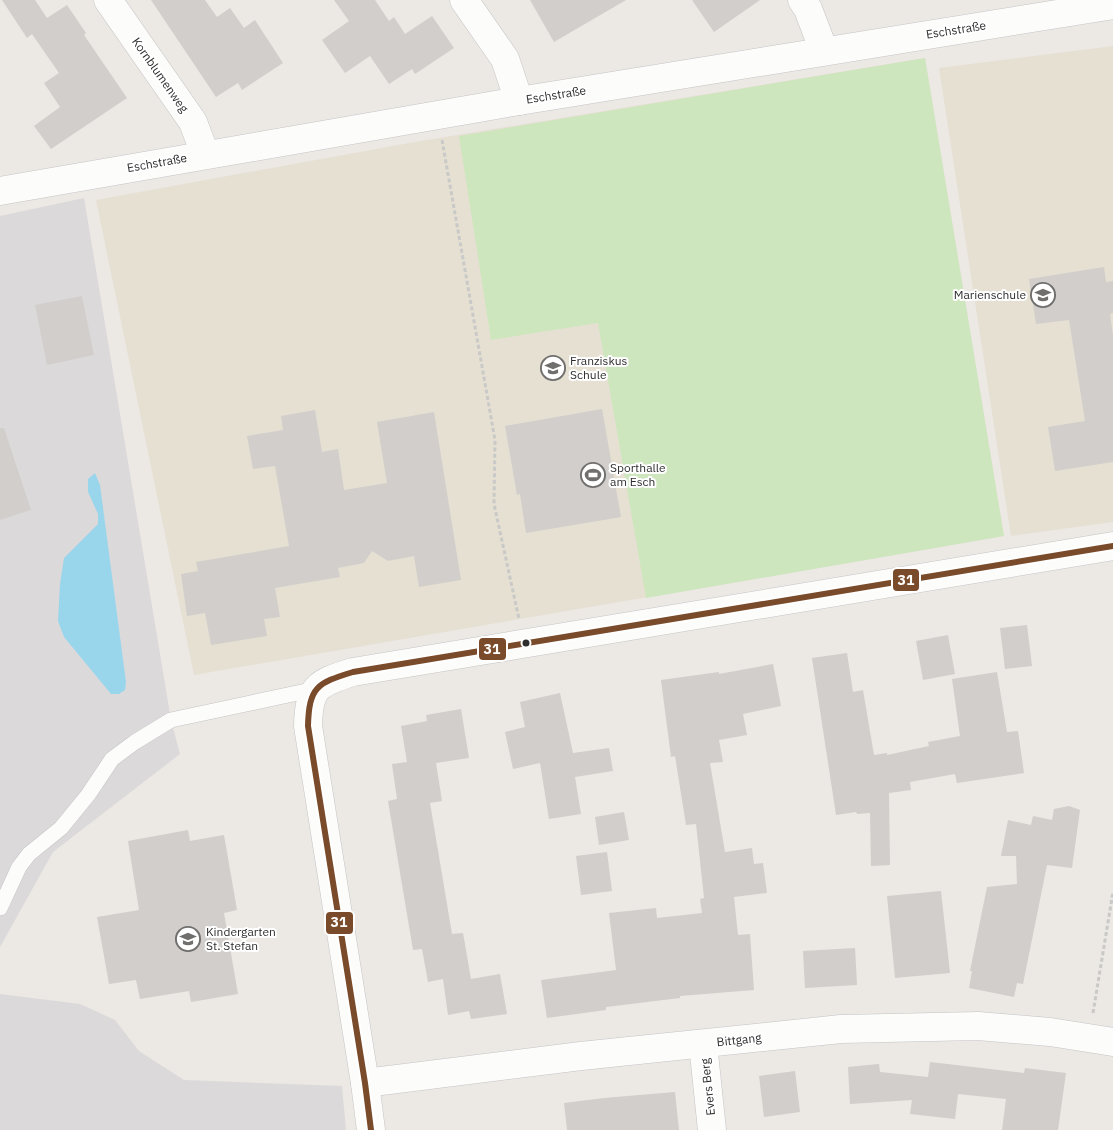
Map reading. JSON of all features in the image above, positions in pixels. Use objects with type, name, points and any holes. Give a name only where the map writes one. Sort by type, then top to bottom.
[{"type":"street","name":"Kornblumenweg","points":[[108,0],[193,122],[205,154]]},
{"type":"street","points":[[464,0],[505,60],[519,101]]},
{"type":"street","points":[[802,0],[808,9],[824,51]]},
{"type":"street","name":"Eschstraße","points":[[0,191],[519,101],[1113,5]]},
{"type":"street","points":[[370,1130],[365,1083],[308,726],[308,705],[316,689],[330,679],[353,672],[1113,546]]},
{"type":"street","name":"Bittgang","points":[[365,1083],[581,1056],[841,1029],[969,1026],[1050,1032],[1101,1040]]},
{"type":"street","name":"Evers Berg","points":[[703,1044],[712,1130]]},
{"type":"lane","points":[[0,908],[19,867],[29,854],[61,828],[88,795],[112,759],[135,742],[171,720],[316,689]]},
{"type":"path","points":[[438,115],[495,440],[494,504],[525,644]]},
{"type":"path","points":[[1101,1040],[1113,892]]},
{"type":"shaded area","name":"Marienschule","points":[[1113,46],[1113,522],[1011,536],[939,68]]},
{"type":"shaded area","name":"Franziskus Schule","points":[[925,58],[1004,536],[194,675],[96,200],[409,143]]},
{"type":"shaded area","points":[[84,198],[171,720],[180,754],[53,852],[0,947],[0,216]]},
{"type":"shaded area","points":[[0,994],[80,1004],[115,1020],[139,1051],[184,1080],[342,1086],[346,1130],[0,1130]]},
{"type":"green space","points":[[925,58],[1004,536],[646,598],[598,323],[491,340],[459,136]]},
{"type":"water","points":[[95,473],[100,485],[126,682],[125,690],[119,694],[111,694],[64,637],[58,621],[60,584],[64,558],[98,524],[98,514],[88,492],[88,479]]},
{"type":"building","points":[[2,0],[35,0],[47,18],[67,5],[86,33],[84,35],[127,98],[51,149],[34,126],[60,107],[44,83],[59,73],[32,34],[27,38]]},
{"type":"building","points":[[151,0],[205,0],[217,17],[230,8],[244,28],[255,20],[283,63],[242,90],[238,83],[216,97]]},
{"type":"building","points":[[334,0],[375,0],[389,21],[394,17],[405,34],[432,16],[454,48],[415,74],[412,69],[389,84],[370,56],[345,73],[322,40],[349,21]]},
{"type":"building","points":[[530,0],[626,0],[554,42]]},
{"type":"building","points":[[692,0],[760,0],[714,32]]},
{"type":"building","name":"Marienschule","points":[[1104,267],[1106,282],[1113,281],[1113,313],[1110,314],[1113,336],[1113,462],[1055,471],[1048,427],[1085,421],[1069,320],[1036,324],[1029,279]]},
{"type":"building","points":[[82,296],[94,355],[47,365],[35,305]]},
{"type":"building","points":[[602,409],[621,517],[526,533],[520,494],[517,495],[505,426]]},
{"type":"building","points":[[315,410],[322,452],[338,449],[344,490],[387,483],[377,422],[434,412],[461,580],[419,587],[414,556],[388,561],[372,551],[364,563],[338,568],[340,577],[275,588],[280,617],[264,619],[267,636],[211,645],[205,613],[187,616],[181,574],[198,571],[196,562],[289,546],[275,466],[253,469],[247,436],[283,430],[281,416]]},
{"type":"building","points":[[0,428],[4,428],[31,510],[0,520]]},
{"type":"building","points":[[1027,625],[1032,666],[1005,669],[1000,628]]},
{"type":"building","points":[[948,635],[955,674],[923,680],[916,641]]},
{"type":"building","points":[[847,653],[853,692],[863,690],[874,755],[887,753],[887,755],[929,746],[928,742],[960,736],[952,679],[997,672],[1007,732],[1018,731],[1024,773],[957,783],[955,774],[910,782],[911,790],[889,793],[890,865],[871,866],[870,813],[857,814],[856,812],[836,815],[812,658]]},
{"type":"building","points":[[773,664],[781,706],[743,714],[747,735],[719,740],[723,762],[710,763],[725,852],[752,848],[754,864],[763,863],[767,893],[734,897],[738,935],[750,934],[754,990],[680,996],[680,998],[606,1007],[606,1010],[547,1018],[541,980],[616,970],[609,913],[656,908],[657,918],[702,913],[700,899],[704,898],[696,824],[686,825],[675,756],[671,757],[661,680],[719,672],[719,674]]},
{"type":"building","points":[[560,693],[573,753],[609,748],[613,771],[575,777],[581,814],[549,819],[540,763],[513,769],[505,732],[525,727],[520,702]]},
{"type":"building","points":[[461,709],[469,758],[436,763],[442,801],[430,803],[452,934],[463,933],[471,979],[500,974],[507,1014],[471,1019],[469,1011],[448,1015],[443,979],[428,982],[422,949],[413,950],[388,801],[397,799],[392,764],[407,762],[401,726],[427,721],[426,715]]},
{"type":"building","points":[[1069,806],[1080,810],[1072,868],[1047,865],[1023,984],[1017,983],[1014,997],[969,988],[972,971],[970,971],[987,887],[1017,884],[1016,856],[1001,856],[1008,820],[1031,825],[1033,816],[1052,820],[1054,809]]},
{"type":"building","points":[[624,812],[629,840],[599,845],[595,817]]},
{"type":"building","points":[[188,830],[190,841],[224,835],[237,910],[224,913],[238,994],[191,1002],[189,991],[140,999],[136,980],[109,984],[97,917],[139,910],[128,841]]},
{"type":"building","points":[[607,852],[612,891],[581,895],[576,856]]},
{"type":"building","points":[[941,891],[950,973],[895,978],[887,896]]},
{"type":"building","points":[[855,948],[857,985],[805,988],[803,951]]},
{"type":"building","points":[[930,1062],[1024,1073],[1025,1068],[1066,1073],[1058,1130],[1002,1130],[1006,1099],[958,1094],[955,1119],[910,1114],[912,1100],[850,1104],[848,1067],[879,1064],[880,1072],[928,1077]]},
{"type":"building","points":[[795,1071],[800,1112],[764,1117],[759,1076]]},
{"type":"building","points":[[675,1092],[679,1130],[567,1130],[564,1103]]},
{"type":"transit line","name":"31","points":[[371,1130],[308,726],[310,703],[317,689],[323,684],[353,672],[1113,546]]},
{"type":"place","name":"Marienschule","points":[[1043,295]]},
{"type":"place","name":"Franziskus Schule","points":[[553,368]]},
{"type":"place","name":"Sporthalle am Esch","points":[[593,475]]},
{"type":"place","name":"Kindergarten St. Stefan","points":[[188,939]]}]
